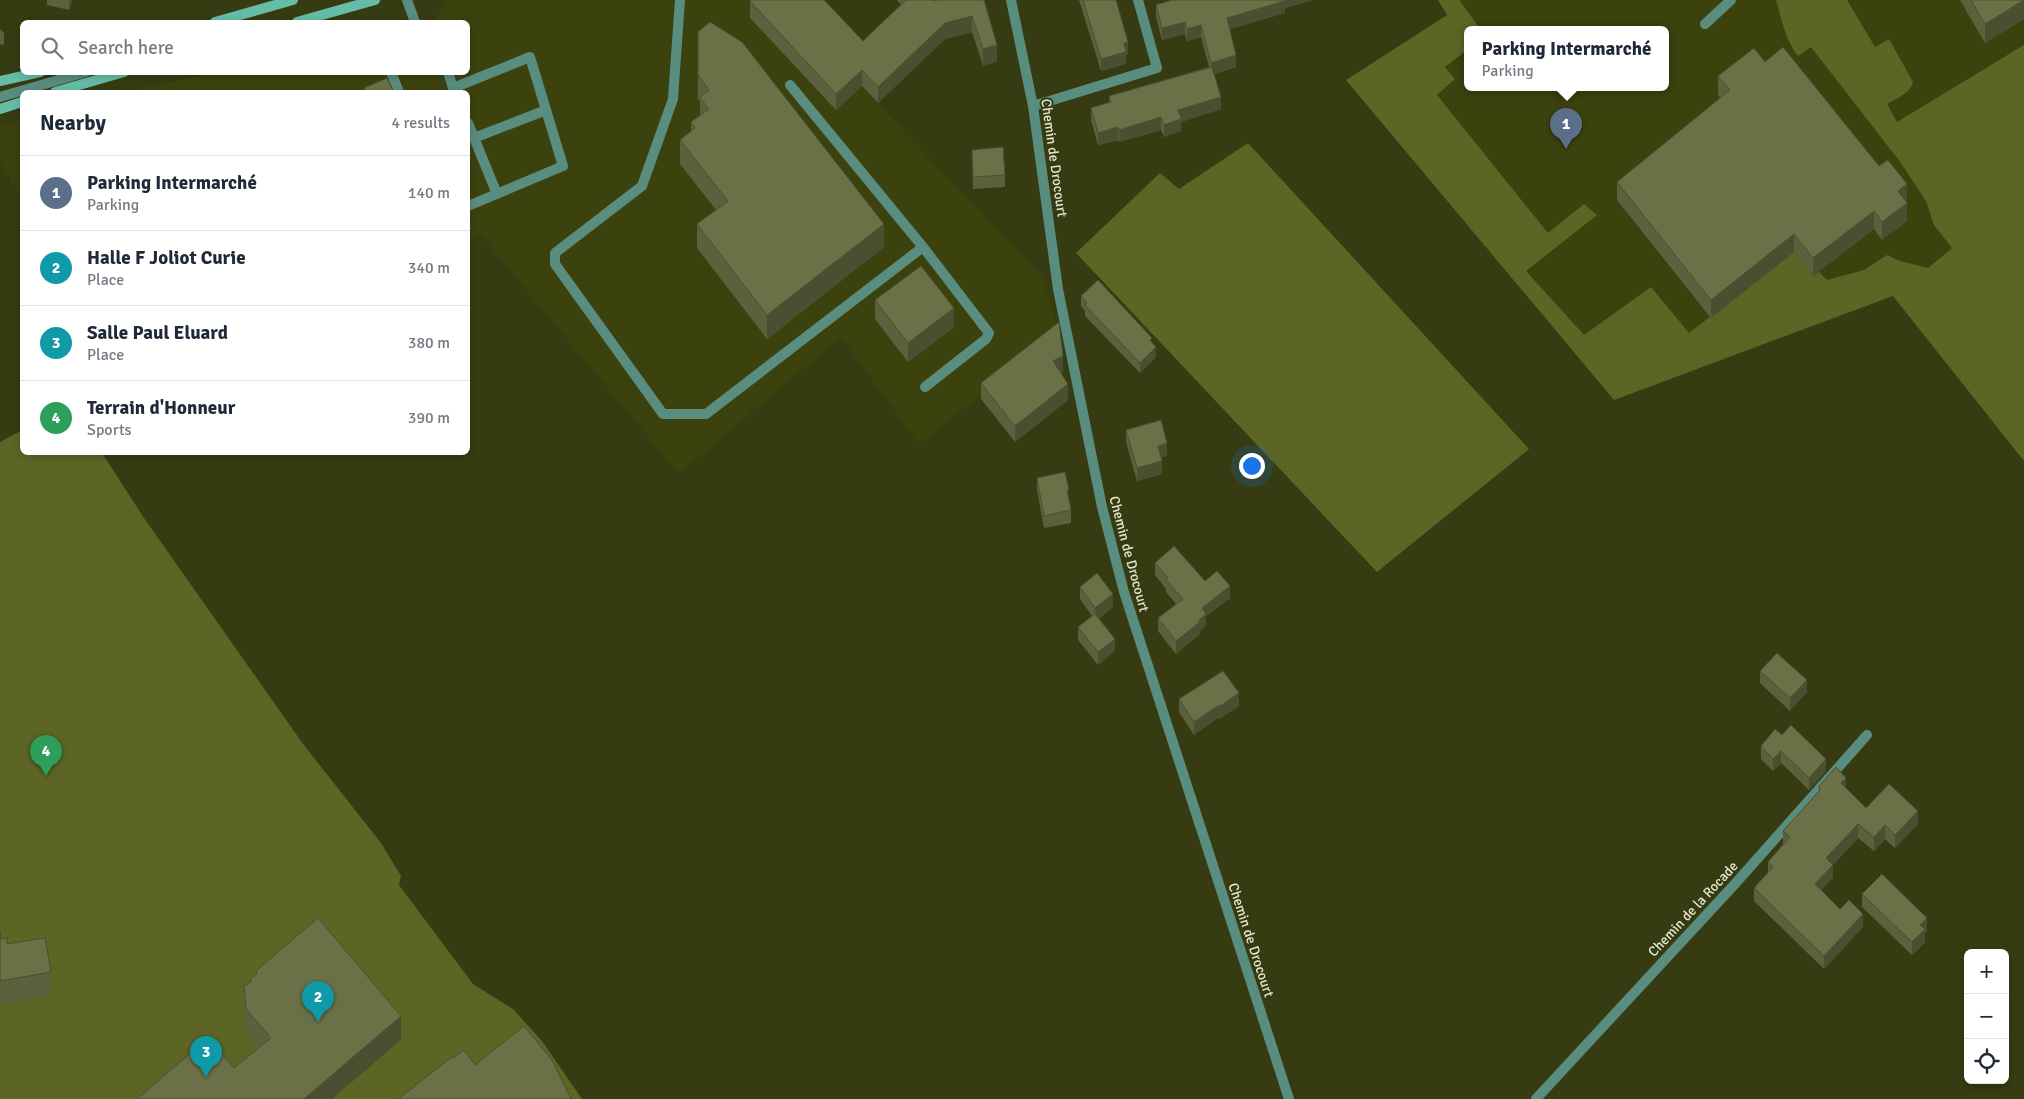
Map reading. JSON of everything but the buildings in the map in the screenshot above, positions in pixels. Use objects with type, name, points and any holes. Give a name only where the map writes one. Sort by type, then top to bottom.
[{"type":"main road","points":[[222,20],[293,0]]},
{"type":"main road","points":[[304,20],[375,0]]},
{"type":"main road","points":[[0,82],[28,75]]},
{"type":"main road","points":[[62,90],[114,75]]},
{"type":"main road","points":[[0,109],[20,103]]},
{"type":"street","points":[[407,0],[415,20]]},
{"type":"street","points":[[671,0],[679,11]]},
{"type":"street","points":[[680,0],[673,99],[642,186],[555,253],[555,264],[663,414],[706,414],[923,247]]},
{"type":"street","name":"Chemin de Drocourt","points":[[1011,0],[1033,106],[1058,289],[1102,508],[1124,592],[1289,1099]]},
{"type":"street","points":[[1033,106],[1157,68],[1138,0]]},
{"type":"street","points":[[1705,24],[1731,0]]},
{"type":"street","points":[[449,75],[454,90],[530,57],[563,166],[470,205]]},
{"type":"street","points":[[26,90],[76,75]]},
{"type":"street","points":[[392,75],[398,90]]},
{"type":"street","points":[[790,84],[923,247],[989,333],[986,339],[925,387]]},
{"type":"street","points":[[0,98],[20,92]]},
{"type":"street","points":[[474,138],[546,110]]},
{"type":"street","points":[[470,128],[497,194]]},
{"type":"street","name":"Chemin de la Rocade","points":[[1536,1099],[1734,885],[1867,735]]},
{"type":"shaded area","points":[[446,0],[779,0],[1043,277],[1059,335],[919,444],[841,337],[679,474],[480,234],[470,238],[470,90],[131,90],[202,75],[470,75],[470,20],[432,20],[435,19]]},
{"type":"shaded area","points":[[1438,0],[2024,0],[2024,74],[1985,222],[1893,295],[1614,400],[1346,80],[1447,15]]},
{"type":"shaded area","points":[[1438,0],[1459,0],[1478,26],[1464,26],[1464,52],[1445,67],[1455,79],[1437,95],[1548,233],[1584,204],[1597,215],[1526,271],[1584,335],[1651,287],[1689,333],[1794,252],[1813,276],[1819,272],[1827,280],[1864,270],[1887,255],[1900,261],[1928,268],[1952,248],[1934,225],[1926,201],[1901,163],[1811,47],[1798,56],[1784,30],[1776,0],[1847,0],[1875,47],[1889,39],[1913,82],[1906,93],[1887,104],[1897,122],[2024,45],[2024,461],[1893,296],[1614,400],[1346,80],[1447,15]]},
{"type":"shaded area","points":[[20,121],[20,196],[0,163],[0,126]]},
{"type":"shaded area","points":[[1248,143],[1529,449],[1377,572],[1076,253],[1160,173],[1179,189]]},
{"type":"shaded area","points":[[20,431],[20,455],[103,455],[144,518],[303,744],[381,843],[401,876],[399,885],[473,984],[513,1009],[542,1041],[582,1099],[0,1099],[0,442]]},
{"type":"place","name":"Parking Intermarché","points":[[1566,149]]},
{"type":"place","name":"Terrain d'Honneur","points":[[46,776]]},
{"type":"place","name":"Halle F Joliot Curie","points":[[318,1022]]},
{"type":"place","name":"Salle Paul Eluard","points":[[206,1077]]}]
